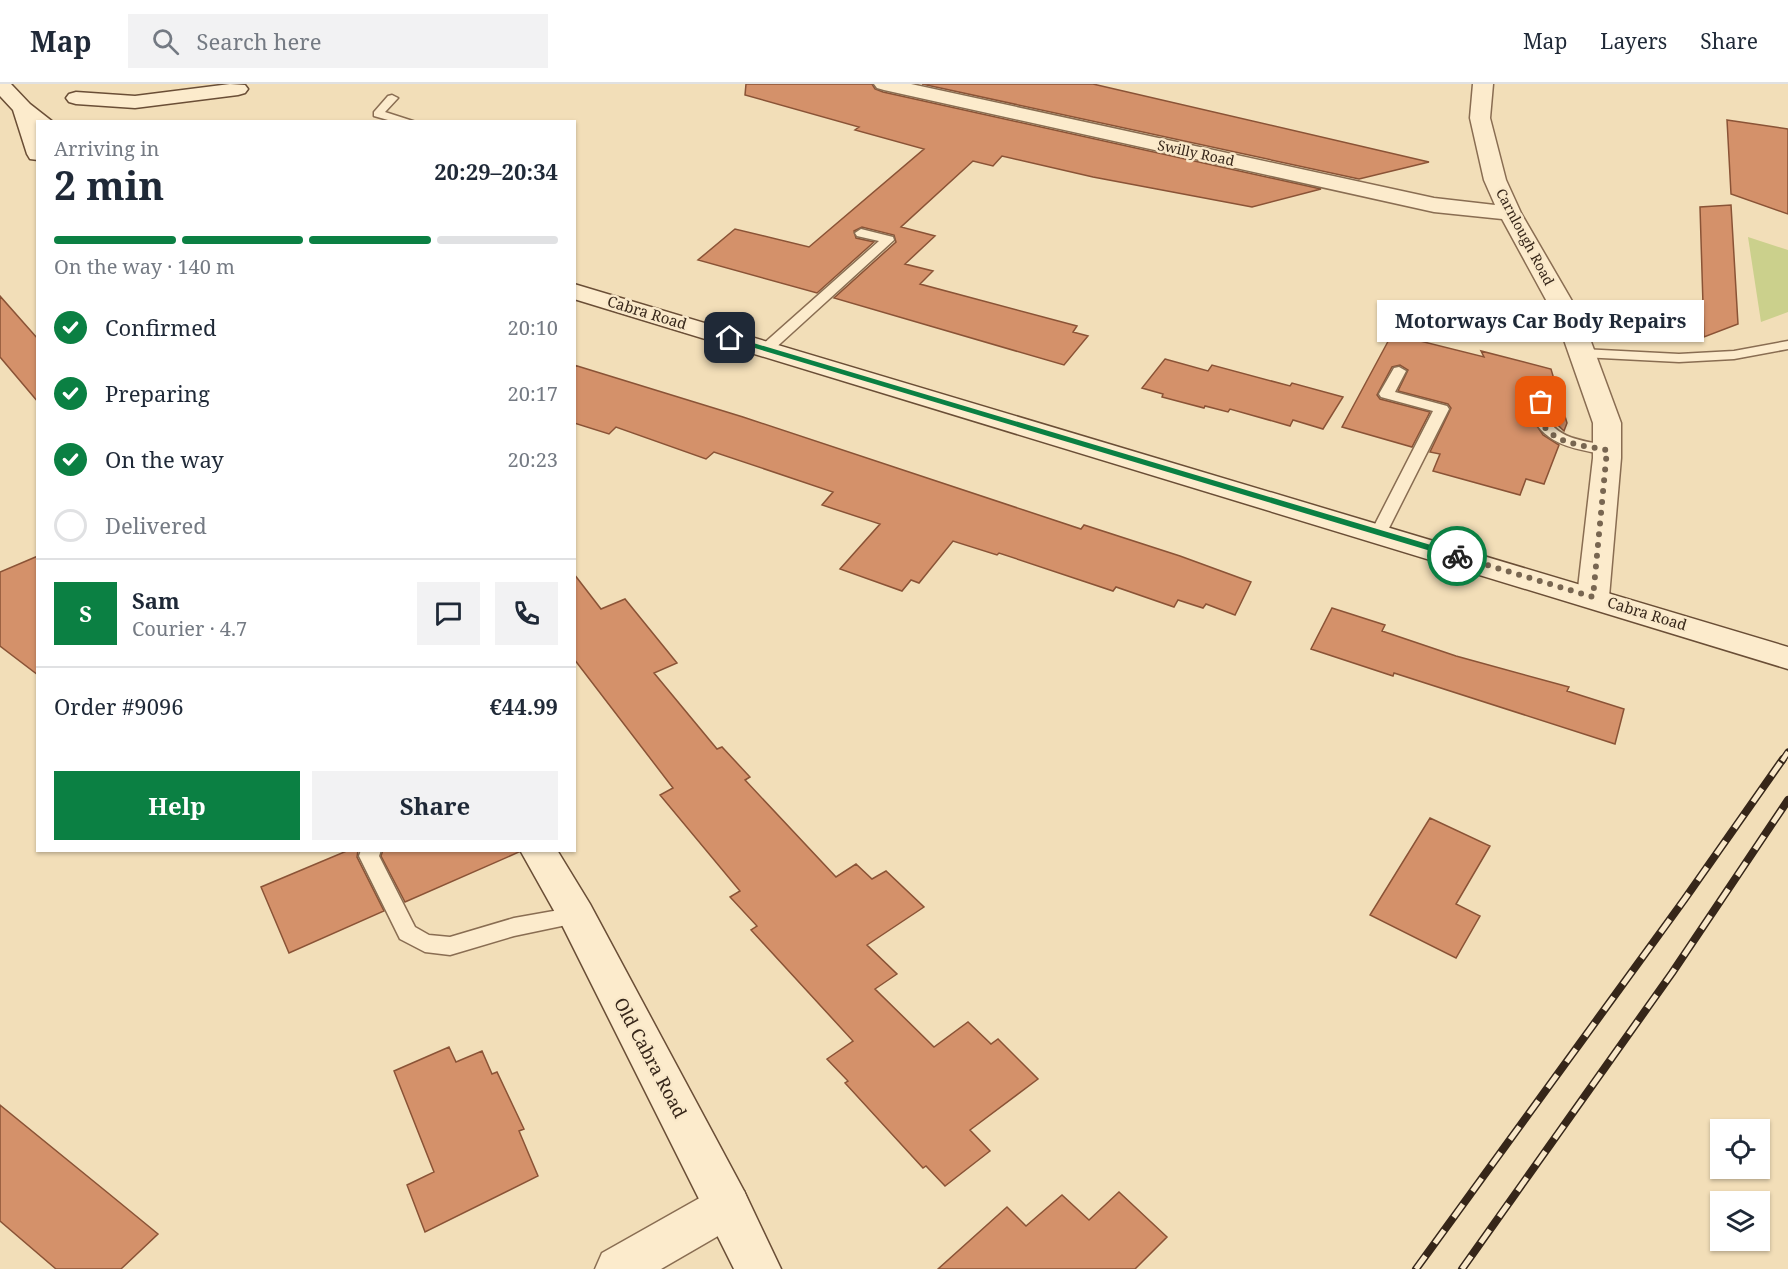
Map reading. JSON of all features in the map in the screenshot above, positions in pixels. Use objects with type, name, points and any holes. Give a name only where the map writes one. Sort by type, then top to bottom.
[{"type":"main road","points":[[0,84],[23,108],[40,120]]},
{"type":"main road","points":[[59,84],[76,98],[114,120]]},
{"type":"main road","name":"Swilly Road","points":[[884,84],[1434,205],[1510,213]]},
{"type":"main road","name":"Carnlough Road","points":[[1483,84],[1480,118],[1495,180],[1510,213],[1570,320],[1607,423],[1607,450],[1593,597]]},
{"type":"main road","points":[[76,98],[135,102],[242,87]]},
{"type":"main road","points":[[199,113],[242,87]]},
{"type":"main road","points":[[23,108],[36,148]]},
{"type":"main road","name":"Cabra Road","points":[[576,292],[1777,654]]},
{"type":"main road","name":"Old Cabra Road","points":[[538,852],[576,915],[728,1206],[758,1269]]},
{"type":"main road","points":[[618,1269],[728,1206]]},
{"type":"lane","points":[[392,98],[378,114],[403,120]]},
{"type":"lane","points":[[766,349],[888,240],[861,233]]},
{"type":"lane","points":[[1582,353],[1679,358],[1734,355],[1788,345]]},
{"type":"lane","points":[[1378,532],[1442,409],[1386,394],[1399,371]]},
{"type":"lane","points":[[1545,389],[1538,415],[1546,430],[1569,443],[1607,450]]},
{"type":"lane","points":[[370,852],[369,856],[407,933],[425,943],[450,946],[514,927],[576,915]]},
{"type":"green space","points":[[1748,237],[1788,250],[1788,312],[1761,322]]},
{"type":"building","points":[[746,84],[872,84],[875,89],[883,92],[1321,189],[1252,207],[1093,177],[1002,156],[993,166],[973,161],[901,227],[935,236],[905,264],[933,271],[920,284],[1077,326],[1073,332],[1088,336],[1064,365],[834,298],[896,242],[894,235],[862,227],[854,231],[856,238],[874,242],[817,293],[698,260],[735,229],[809,247],[924,149],[855,130],[859,127],[745,95]]},
{"type":"building","points":[[922,84],[1093,84],[1429,162],[1359,179]]},
{"type":"building","points":[[1727,120],[1788,129],[1788,214],[1731,194]]},
{"type":"building","points":[[1731,205],[1738,324],[1704,337],[1700,207]]},
{"type":"building","points":[[0,296],[36,337],[36,400],[0,357]]},
{"type":"building","points":[[1392,334],[1484,357],[1481,351],[1551,369],[1567,423],[1564,431],[1547,415],[1554,390],[1546,383],[1536,388],[1529,414],[1543,435],[1559,445],[1544,484],[1526,479],[1520,495],[1433,471],[1440,454],[1430,452],[1451,408],[1448,404],[1398,391],[1408,370],[1400,365],[1392,367],[1377,395],[1380,399],[1430,412],[1412,447],[1342,427]]},
{"type":"building","points":[[1165,359],[1208,371],[1212,365],[1290,386],[1292,383],[1343,397],[1323,429],[1293,420],[1290,426],[1230,409],[1228,412],[1205,406],[1204,408],[1162,397],[1163,394],[1142,388]]},
{"type":"building","points":[[576,366],[743,417],[1081,529],[1084,525],[1251,582],[1235,615],[1206,604],[1203,608],[1178,600],[1174,607],[1116,587],[1113,591],[999,553],[997,555],[953,541],[919,583],[911,580],[902,591],[840,569],[880,524],[822,505],[833,492],[714,452],[706,459],[616,427],[609,434],[576,424]]},
{"type":"building","points":[[36,557],[36,673],[0,646],[0,572]]},
{"type":"building","points":[[576,577],[601,609],[625,599],[677,663],[654,673],[717,749],[722,747],[750,777],[745,780],[836,877],[856,864],[872,879],[886,871],[924,907],[867,945],[897,974],[875,989],[934,1047],[968,1022],[991,1044],[998,1039],[1038,1079],[970,1130],[990,1151],[945,1186],[926,1166],[923,1168],[845,1083],[848,1081],[827,1059],[853,1041],[751,930],[757,926],[730,897],[740,891],[660,795],[673,788],[576,662]]},
{"type":"building","points":[[1332,608],[1385,625],[1382,631],[1456,656],[1569,687],[1567,691],[1624,709],[1615,744],[1394,673],[1393,676],[1311,649]]},
{"type":"building","points":[[1430,818],[1490,846],[1456,904],[1480,916],[1456,958],[1370,915]]},
{"type":"building","points":[[344,852],[358,852],[357,857],[384,911],[289,953],[261,887]]},
{"type":"building","points":[[382,852],[519,852],[405,902],[381,856]]},
{"type":"building","points":[[449,1047],[456,1062],[482,1051],[492,1074],[497,1072],[524,1129],[519,1131],[538,1176],[425,1232],[407,1185],[434,1172],[394,1071]]},
{"type":"building","points":[[0,1105],[158,1234],[121,1269],[56,1269],[0,1221]]},
{"type":"building","points":[[1119,1192],[1167,1237],[1135,1269],[938,1269],[1007,1207],[1026,1226],[1062,1195],[1089,1220]]},
{"type":"railway","points":[[1782,761],[1788,752]]},
{"type":"railway","points":[[1416,1269],[1684,900],[1783,759]]},
{"type":"railway","points":[[1462,1269],[1672,973],[1788,800]]},
{"type":"way so far","points":[[1457,556],[1593,597],[1607,450],[1569,443],[1546,430],[1538,415],[1541,402]]},
{"type":"place","name":"Motorways Car Body Repairs","points":[[1541,402]]},
{"type":"route","points":[[730,338],[1457,556]]}]
